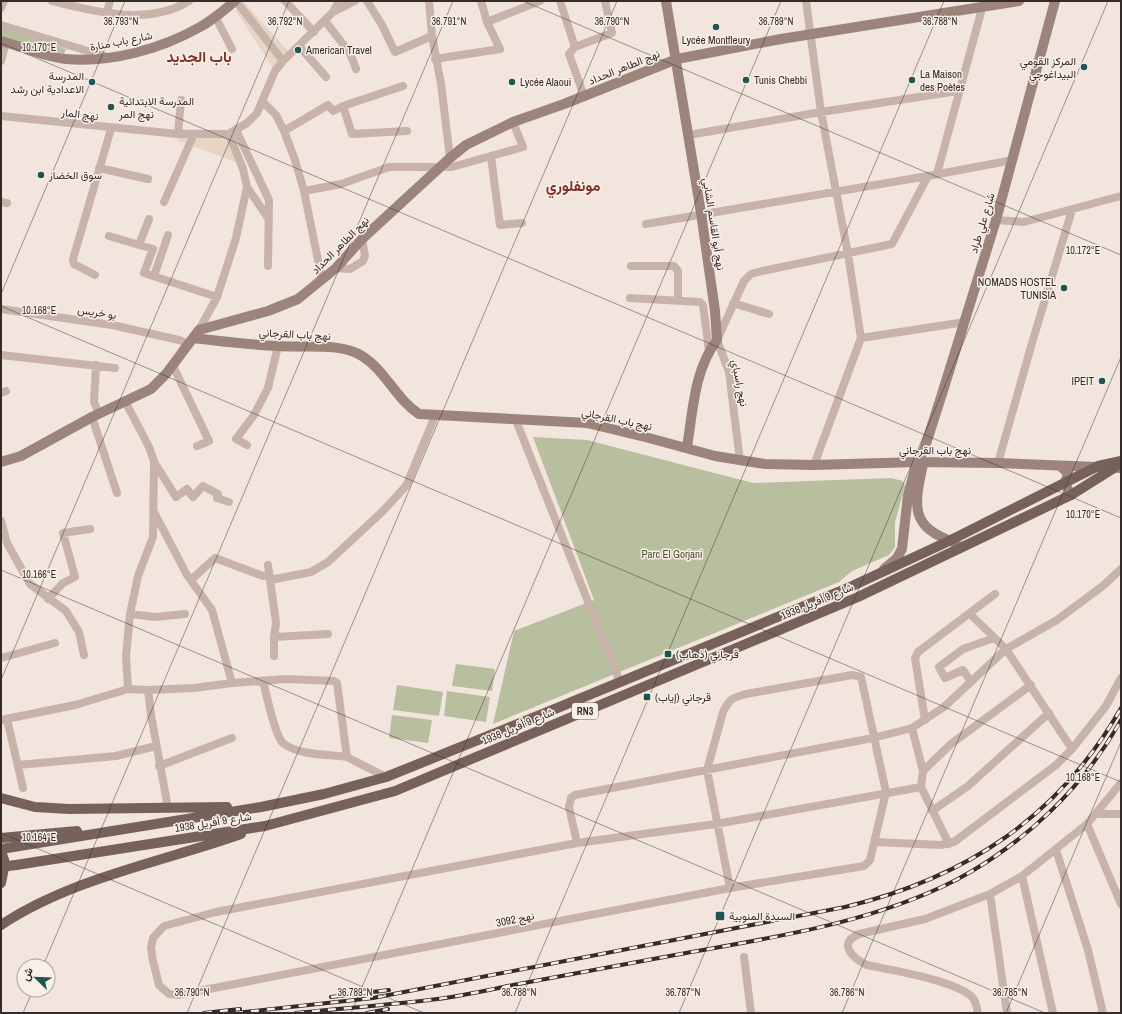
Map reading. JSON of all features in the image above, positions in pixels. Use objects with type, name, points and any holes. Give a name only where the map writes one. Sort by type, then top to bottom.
[{"type":"main road","name":"شارع 9 أفريل 1938","points":[[1,850],[261,807],[324,794],[386,777],[850,587],[884,569],[949,541],[1065,484],[1098,466],[1119,464]]},
{"type":"main road","name":"شارع 9 أفريل 1938","points":[[1,866],[16,865],[265,826],[394,791],[858,597],[1071,495],[1119,464]]},
{"type":"main road","points":[[1,798],[36,807],[69,809],[261,807]]},
{"type":"main road","points":[[1,838],[143,826]]},
{"type":"main road","points":[[1,925],[52,896],[265,826]]},
{"type":"main road","points":[[1,850],[4,863],[1,883]]},
{"type":"street","points":[[1,8],[4,1]]},
{"type":"street","points":[[52,1],[107,12],[144,15],[158,13],[173,5],[189,1]]},
{"type":"street","points":[[107,12],[110,1]]},
{"type":"street","points":[[235,1],[283,60]]},
{"type":"street","name":"شارع باب منارة","points":[[4,41],[64,59],[82,60],[144,51],[161,45],[201,26],[235,1]]},
{"type":"street","points":[[285,1],[314,32]]},
{"type":"street","points":[[233,132],[252,118],[263,102],[275,71],[283,60],[325,21],[333,12],[339,1]]},
{"type":"street","points":[[333,12],[355,1]]},
{"type":"street","points":[[367,1],[382,25],[395,52],[432,36]]},
{"type":"street","points":[[429,1],[435,59],[441,84],[450,158]]},
{"type":"street","points":[[435,59],[500,49],[487,22],[481,1]]},
{"type":"street","points":[[487,22],[525,4],[540,1]]},
{"type":"street","points":[[560,1],[575,47]]},
{"type":"street","points":[[584,96],[569,57],[570,51],[575,47],[612,33],[605,1]]},
{"type":"street","name":"نهج أبو القاسم الشابي","points":[[666,1],[701,213],[715,310],[717,340]]},
{"type":"street","points":[[806,1],[821,112],[848,254],[861,338],[814,465]]},
{"type":"street","name":"نهج الطاهر الحداد","points":[[194,337],[290,304],[336,268],[362,239],[450,158],[466,145],[513,122],[584,96],[676,59],[983,4],[1019,1]]},
{"type":"street","name":"شارع علي طراد","points":[[884,569],[897,558],[902,549],[908,495],[965,322],[996,220],[1013,160],[1032,81],[1055,1]]},
{"type":"street","points":[[937,174],[958,91],[983,4]]},
{"type":"street","points":[[216,16],[232,49]]},
{"type":"street","points":[[325,21],[350,53],[356,69]]},
{"type":"street","points":[[1,25],[108,57]]},
{"type":"street","points":[[1,61],[4,41]]},
{"type":"street","points":[[299,46],[326,77]]},
{"type":"street","points":[[284,131],[328,105],[333,111],[343,106],[403,86]]},
{"type":"street","points":[[689,136],[821,112],[958,91]]},
{"type":"street","points":[[178,134],[181,100]]},
{"type":"street","points":[[263,102],[276,115],[295,160],[304,191],[322,280]]},
{"type":"street","points":[[343,106],[352,134],[407,131]]},
{"type":"street","name":"نهج المار","points":[[1,116],[111,129],[178,134],[233,132]]},
{"type":"street","points":[[304,191],[342,184],[388,167],[452,167],[523,147],[513,122]]},
{"type":"street","points":[[95,275],[78,267],[74,264],[73,259],[111,129]]},
{"type":"street","points":[[233,132],[247,187],[269,219]]},
{"type":"street","points":[[233,132],[269,200],[268,266]]},
{"type":"street","points":[[164,202],[194,134]]},
{"type":"street","points":[[491,157],[500,225],[522,223]]},
{"type":"street","points":[[646,224],[701,213],[928,176],[1013,160]]},
{"type":"street","points":[[99,168],[148,179]]},
{"type":"street","points":[[687,447],[696,387],[709,351],[717,340],[732,303],[744,281],[751,274],[886,246],[895,242],[928,176]]},
{"type":"street","points":[[1,462],[21,456],[95,415],[151,389],[173,366],[194,337],[217,297],[236,238],[247,187]]},
{"type":"street","points":[[996,220],[1024,222],[1121,196]]},
{"type":"street","points":[[998,463],[1072,210]]},
{"type":"street","points":[[139,245],[149,219]]},
{"type":"street","points":[[154,276],[168,235]]},
{"type":"street","points":[[109,236],[153,249],[144,273],[217,297]]},
{"type":"street","points":[[336,268],[350,268],[363,261],[365,256],[362,239]]},
{"type":"street","points":[[631,266],[674,266],[678,271],[678,300]]},
{"type":"street","points":[[630,298],[697,301],[703,305],[709,351]]},
{"type":"street","points":[[732,303],[769,314]]},
{"type":"street","name":"بو خريس","points":[[1,309],[194,337]]},
{"type":"street","points":[[861,338],[965,322]]},
{"type":"street","name":"نهج باب القرجاني","points":[[194,337],[278,346],[332,348],[351,351],[370,361],[413,410],[419,414],[587,423],[740,461],[814,465],[920,462],[1098,466]]},
{"type":"street","name":"نهج راسباي","points":[[717,340],[729,372],[740,461]]},
{"type":"street","points":[[247,446],[236,439],[254,415],[268,388],[278,346]]},
{"type":"street","points":[[1,355],[115,368]]},
{"type":"street","points":[[96,365],[94,402],[95,415],[117,493]]},
{"type":"street","points":[[173,366],[209,441],[197,446]]},
{"type":"street","points":[[125,401],[149,447],[154,461],[176,497],[187,489],[193,497],[203,486],[218,494],[217,498],[229,502]]},
{"type":"street","points":[[191,580],[215,558],[269,578],[311,572],[328,562],[382,512],[406,486],[435,416]]},
{"type":"street","points":[[515,418],[620,682]]},
{"type":"street","points":[[128,689],[126,656],[130,614],[138,576],[153,537],[154,461]]},
{"type":"street","name":"شارع علي طراد","points":[[920,462],[917,510],[924,526],[949,541],[962,546]]},
{"type":"street","points":[[1060,466],[1068,473],[1065,484],[1071,495]]},
{"type":"street","points":[[153,509],[191,580],[212,610],[232,682]]},
{"type":"street","points":[[1,522],[7,542],[30,584],[48,599],[66,611],[79,632],[84,655]]},
{"type":"street","points":[[48,599],[62,583],[75,577],[63,534],[90,529]]},
{"type":"street","points":[[268,565],[276,623],[274,656]]},
{"type":"street","points":[[921,787],[886,792],[716,824],[577,843],[569,807],[569,802],[575,795],[873,738],[912,728],[957,696],[1006,649],[1057,620],[1104,585],[1121,569]]},
{"type":"street","points":[[925,720],[916,658],[918,652],[995,594]]},
{"type":"street","points":[[130,614],[155,617],[185,614]]},
{"type":"street","points":[[970,614],[1006,649],[1072,748]]},
{"type":"street","points":[[274,637],[328,634]]},
{"type":"street","points":[[971,682],[963,670],[945,678],[939,668],[940,665],[963,649],[994,638]]},
{"type":"street","points":[[1,658],[55,643]]},
{"type":"street","points":[[730,888],[716,824],[707,770],[723,712],[730,699],[746,694],[857,675],[861,677],[873,738],[886,792],[875,842],[949,844],[954,842],[1056,765],[1072,748],[1106,706],[1121,678]]},
{"type":"street","points":[[23,788],[18,765],[4,720],[75,705],[128,689],[148,690],[194,688],[232,682],[286,679],[337,683],[346,738],[347,757]]},
{"type":"street","points":[[263,681],[277,733],[284,744],[302,751],[347,757],[386,777]]},
{"type":"street","points":[[922,771],[973,727],[1031,685]]},
{"type":"street","points":[[148,690],[159,766],[168,808]]},
{"type":"street","points":[[932,811],[968,786],[1049,713]]},
{"type":"street","points":[[912,728],[922,771],[921,787],[949,844]]},
{"type":"street","points":[[159,766],[232,738]]},
{"type":"street","points":[[18,765],[116,756],[156,746]]},
{"type":"street","points":[[978,1013],[974,999],[967,993],[930,978],[867,965],[858,961],[850,954],[848,944],[852,937],[859,934],[925,919],[990,894],[1022,876],[1087,824],[1121,783]]},
{"type":"street","points":[[1096,814],[1121,814]]},
{"type":"street","points":[[1087,824],[1121,904]]},
{"type":"street","name":"نهج 3092","points":[[577,843],[216,912],[164,926],[153,938],[151,948],[159,984],[169,994],[178,995],[730,888],[858,868],[868,864],[875,842]]},
{"type":"street","points":[[1056,850],[1088,950],[1103,1013]]},
{"type":"street","points":[[1022,876],[1053,1013]]},
{"type":"street","points":[[990,894],[1006,1013]]},
{"type":"street","points":[[744,957],[751,1013]]},
{"type":"green space","points":[[1,28],[66,49],[64,54],[1,37]]},
{"type":"green space","name":"Parc El Gorjani","points":[[533,437],[587,440],[753,483],[891,478],[903,481],[905,486],[895,522],[895,547],[889,555],[852,571],[839,582],[493,724],[514,631],[594,600]]},
{"type":"green space","points":[[456,664],[495,669],[492,691],[452,686]]},
{"type":"green space","points":[[397,685],[443,692],[439,716],[393,710]]},
{"type":"green space","points":[[447,691],[490,697],[486,722],[444,716]]},
{"type":"green space","points":[[392,715],[432,720],[428,743],[389,738]]},
{"type":"shaded area","points":[[243,1],[291,54],[275,71],[236,11]]},
{"type":"shaded area","points":[[237,123],[240,128],[239,137],[234,145],[235,162],[177,140],[178,129],[227,130]]},
{"type":"railway","points":[[235,1013],[373,998],[845,907],[889,895],[930,879],[969,860],[1005,838],[1038,811],[1069,781],[1096,747],[1121,708]]},
{"type":"railway","points":[[296,1013],[465,995],[818,928],[889,908],[956,880],[981,866],[1028,831],[1050,812],[1070,791],[1106,745],[1121,720]]},
{"type":"railway","points":[[331,997],[389,990]]},
{"type":"railway","points":[[204,1013],[240,1009]]},
{"type":"railway","points":[[367,1013],[388,1009]]},
{"type":"place","name":"Lycée Montfleury","points":[[716,27]]},
{"type":"place","name":"American Travel","points":[[298,50]]},
{"type":"place","name":"المركز القومي البيداغوجي","points":[[1084,67]]},
{"type":"place","name":"Tunis Chebbi","points":[[746,80]]},
{"type":"place","name":"La Maison des Poètes","points":[[912,80]]},
{"type":"place","name":"المدرسة الاعدادية ابن رشد","points":[[92,82]]},
{"type":"place","name":"Lycée Alaoui","points":[[512,82]]},
{"type":"place","name":"المدرسة الابتدائية نهج المر","points":[[111,107]]},
{"type":"place","name":"سوق الخضار","points":[[41,175]]},
{"type":"place","name":"NOMADS HOSTEL TUNISIA","points":[[1064,288]]},
{"type":"place","name":"IPEIT","points":[[1102,381]]},
{"type":"place","name":"قرجاني (ذهاب)","points":[[668,654]]},
{"type":"place","name":"قرجاني (إياب)","points":[[647,697]]},
{"type":"place","name":"السيدة المنوبية","points":[[720,916]]},
{"type":"district","name":"باب الجديد","points":[[199,56]]},
{"type":"district","name":"مونفلوري","points":[[573,185]]}]
